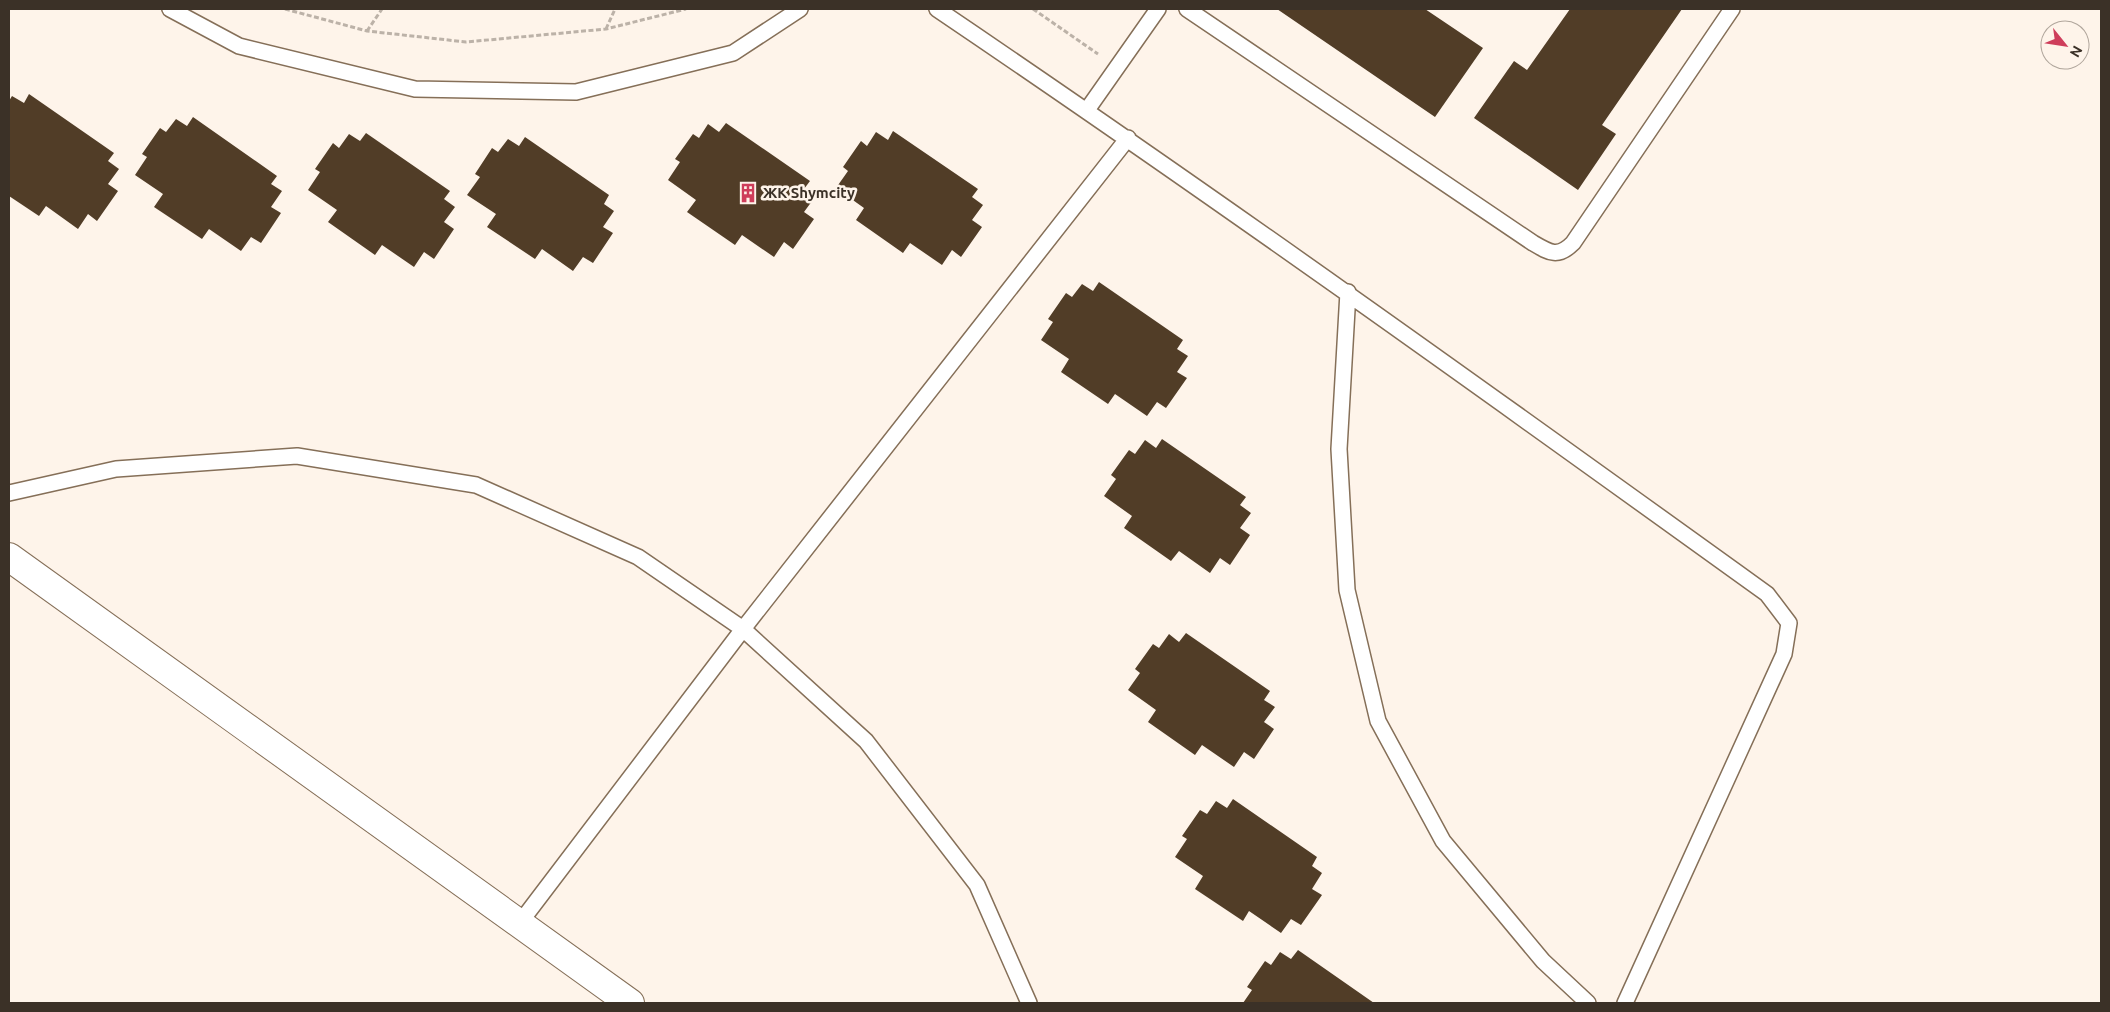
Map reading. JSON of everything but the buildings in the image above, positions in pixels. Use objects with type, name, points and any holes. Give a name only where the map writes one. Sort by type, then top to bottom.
[{"type":"street","points":[[9,557],[630,1003]]},
{"type":"lane","points":[[170,9],[239,46],[415,89],[576,92],[733,53],[800,9]]},
{"type":"lane","points":[[937,9],[1128,138],[1348,292],[1767,594],[1789,623],[1784,654],[1625,1003]]},
{"type":"lane","points":[[1087,110],[1158,9]]},
{"type":"lane","points":[[1187,9],[1533,243],[1553,253],[1564,252],[1573,243],[1732,9]]},
{"type":"lane","points":[[519,924],[744,629],[1128,138]]},
{"type":"lane","points":[[1348,292],[1339,449],[1346,590],[1378,722],[1443,841],[1543,961],[1588,1003]]},
{"type":"lane","points":[[9,493],[116,469],[297,456],[476,485],[638,557],[744,629],[866,741],[977,885],[1029,1003]]},
{"type":"path","points":[[284,9],[367,31],[466,42],[606,29],[686,9]]},
{"type":"path","points":[[367,31],[382,9]]},
{"type":"path","points":[[606,29],[615,9]]},
{"type":"path","points":[[1033,9],[1117,67]]},
{"type":"place","name":"ЖК Shymcity","points":[[748,193]]}]
